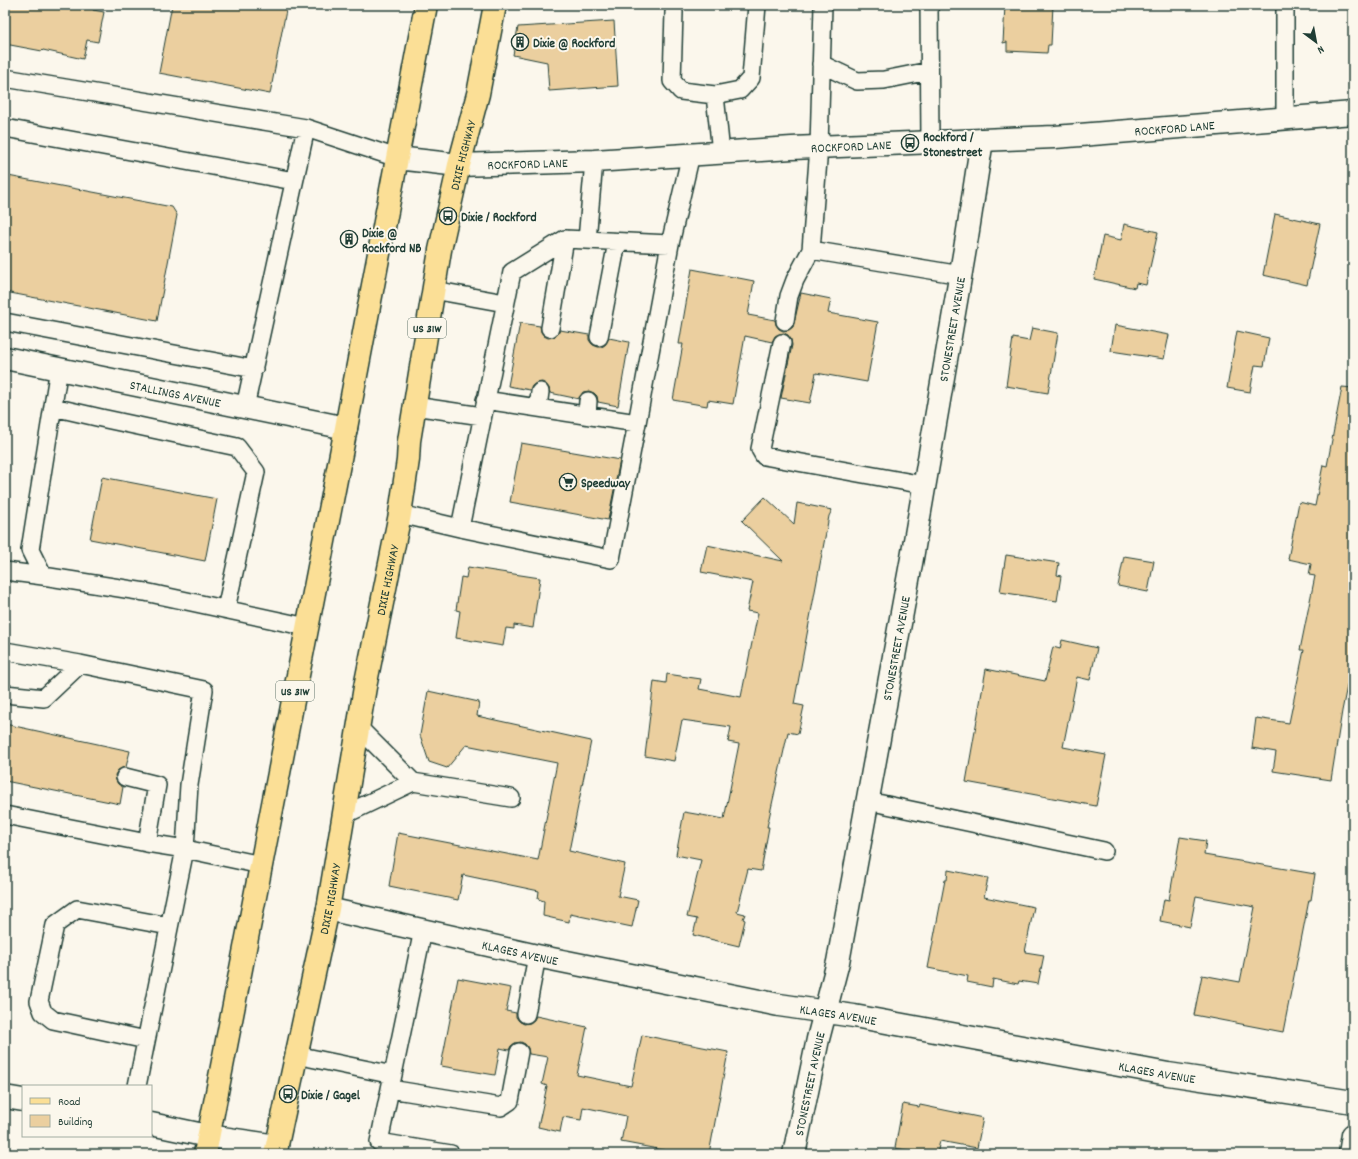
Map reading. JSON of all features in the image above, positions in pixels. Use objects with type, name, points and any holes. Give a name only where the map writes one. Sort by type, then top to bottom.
[{"type":"main road","name":"US 31W","points":[[207,1145],[346,428],[426,5]]},
{"type":"main road","name":"DIXIE HIGHWAY","points":[[276,1150],[328,908],[365,687],[400,514],[414,406],[440,250],[459,165],[478,94],[494,5]]},
{"type":"street","name":"ROCKFORD LANE","points":[[397,158],[459,165],[594,161],[721,152],[1056,137],[1353,113]]},
{"type":"street","name":"STONESTREET AVENUE","points":[[794,1154],[818,1039],[838,962],[868,801],[961,275],[982,140]]},
{"type":"street","name":"STALLINGS AVENUE","points":[[5,358],[346,428]]},
{"type":"street","name":"KLAGES AVENUE","points":[[328,908],[537,956],[779,1005],[854,1016],[1168,1074],[1353,1102]]},
{"type":"street","points":[[5,1097],[22,1100]]},
{"type":"street","points":[[152,1124],[207,1145],[276,1150]]},
{"type":"street","points":[[1350,1154],[1353,1135]]},
{"type":"lane","points":[[674,12],[672,81],[681,91],[715,95],[740,90],[751,78],[757,5]]},
{"type":"lane","points":[[785,321],[789,296],[795,280],[811,250],[819,147],[823,5]]},
{"type":"lane","points":[[929,5],[930,142]]},
{"type":"lane","points":[[1285,5],[1286,119]]},
{"type":"lane","points":[[821,64],[857,81],[884,80],[929,71]]},
{"type":"lane","points":[[5,78],[306,128],[397,158]]},
{"type":"lane","points":[[715,95],[721,152]]},
{"type":"lane","points":[[5,128],[294,181]]},
{"type":"lane","points":[[245,407],[306,128]]},
{"type":"lane","points":[[400,514],[611,559],[670,244],[691,154]]},
{"type":"lane","points":[[587,240],[594,161]]},
{"type":"lane","points":[[460,528],[512,272],[565,239],[670,244]]},
{"type":"lane","points":[[550,328],[565,239]]},
{"type":"lane","points":[[599,336],[617,242]]},
{"type":"lane","points":[[811,250],[961,275]]},
{"type":"lane","points":[[433,290],[505,303]]},
{"type":"lane","points":[[5,322],[254,369]]},
{"type":"lane","points":[[782,343],[760,449],[764,456],[924,485]]},
{"type":"lane","points":[[44,576],[30,550],[59,368]]},
{"type":"lane","points":[[414,406],[484,408],[539,399],[588,408],[637,423]]},
{"type":"lane","points":[[53,407],[238,447],[256,472],[226,609]]},
{"type":"lane","points":[[5,571],[145,592],[307,627]]},
{"type":"lane","points":[[5,651],[80,664],[204,690],[188,785],[185,849],[137,1085]]},
{"type":"lane","points":[[5,694],[44,698],[80,664]]},
{"type":"lane","points":[[358,727],[413,782]]},
{"type":"lane","points":[[125,777],[157,785],[147,843]]},
{"type":"lane","points":[[344,814],[413,782],[511,798]]},
{"type":"lane","points":[[868,801],[1104,851]]},
{"type":"lane","points":[[5,815],[261,865]]},
{"type":"lane","points":[[146,1040],[54,1020],[44,1012],[39,1001],[55,925],[77,909],[169,926]]},
{"type":"lane","points":[[423,930],[379,1142],[450,1154]]},
{"type":"lane","points":[[526,1014],[537,956]]},
{"type":"lane","points":[[296,1055],[392,1082],[501,1107],[510,1100],[519,1052]]},
{"type":"building","points":[[5,5],[94,5],[93,10],[104,12],[98,42],[87,40],[83,59],[43,50],[5,44]]},
{"type":"building","points":[[172,5],[287,5],[270,94],[159,73]]},
{"type":"building","points":[[1005,5],[1053,5],[1051,45],[1048,45],[1047,53],[1007,51],[1007,42],[1003,43]]},
{"type":"building","points":[[614,21],[618,86],[549,91],[547,62],[513,55],[518,27]]},
{"type":"building","points":[[8,176],[172,207],[177,215],[157,321],[5,292],[5,191]]},
{"type":"building","points":[[1275,214],[1320,224],[1307,285],[1263,275]]},
{"type":"building","points":[[1124,224],[1158,232],[1146,285],[1136,283],[1135,288],[1094,279],[1103,236],[1121,240]]},
{"type":"building","points":[[692,269],[754,281],[748,315],[775,320],[776,325],[783,331],[789,330],[793,327],[801,293],[831,299],[828,313],[878,322],[867,382],[816,373],[810,403],[781,398],[792,345],[791,340],[788,335],[784,333],[775,336],[772,342],[745,336],[733,404],[708,400],[707,406],[673,400],[683,344],[679,344]]},
{"type":"building","points":[[520,323],[540,326],[541,332],[548,338],[554,337],[560,330],[589,335],[589,340],[592,344],[598,347],[602,347],[606,344],[609,338],[629,342],[618,406],[598,402],[597,396],[589,391],[583,392],[579,399],[550,393],[549,388],[542,382],[536,383],[530,390],[508,386]]},
{"type":"building","points":[[1115,325],[1169,335],[1164,359],[1111,351]]},
{"type":"building","points":[[1032,328],[1058,333],[1048,393],[1006,386],[1013,338],[1029,341]]},
{"type":"building","points":[[1237,331],[1269,338],[1264,366],[1255,365],[1250,392],[1227,388]]},
{"type":"building","points":[[1342,387],[1353,388],[1353,656],[1342,711],[1331,780],[1273,771],[1276,752],[1252,748],[1256,718],[1289,723],[1304,650],[1300,650],[1315,576],[1309,575],[1311,564],[1288,559],[1299,502],[1315,506],[1323,465],[1327,466]]},
{"type":"building","points":[[521,443],[620,460],[608,520],[510,502]]},
{"type":"building","points":[[102,477],[217,499],[205,561],[90,539]]},
{"type":"building","points":[[765,497],[794,524],[797,503],[832,510],[829,516],[794,704],[804,706],[798,734],[788,732],[767,827],[769,827],[761,871],[748,869],[737,912],[745,914],[739,946],[693,935],[697,919],[687,917],[701,860],[676,855],[684,812],[724,819],[739,744],[728,742],[731,727],[682,720],[674,761],[645,756],[654,681],[666,683],[667,674],[701,679],[699,689],[741,697],[758,613],[747,611],[753,582],[701,572],[707,545],[783,561],[742,521]]},
{"type":"building","points":[[1006,555],[1059,563],[1057,575],[1061,576],[1057,601],[1000,592]]},
{"type":"building","points":[[1124,556],[1154,561],[1148,592],[1118,586]]},
{"type":"building","points":[[468,567],[540,578],[533,628],[514,625],[514,629],[506,628],[503,646],[456,638],[460,611],[456,610],[461,577],[466,578]]},
{"type":"building","points":[[1062,640],[1097,648],[1090,680],[1077,677],[1063,747],[1106,755],[1096,806],[966,782],[986,669],[1045,681],[1053,647],[1060,649]]},
{"type":"building","points":[[428,691],[479,702],[477,716],[591,741],[569,851],[625,864],[618,896],[638,900],[632,927],[570,914],[569,922],[543,916],[544,901],[538,899],[539,891],[463,875],[458,900],[389,886],[398,833],[538,860],[557,763],[466,745],[447,768],[429,762],[420,735]]},
{"type":"building","points":[[5,724],[130,751],[126,767],[118,770],[115,775],[118,784],[123,787],[120,804],[5,781]]},
{"type":"building","points":[[1180,837],[1206,841],[1204,855],[1315,874],[1311,900],[1309,900],[1283,1032],[1194,1015],[1202,975],[1240,982],[1255,907],[1196,896],[1190,927],[1160,921],[1164,899],[1169,900]]},
{"type":"building","points":[[948,870],[988,878],[984,897],[1034,907],[1025,952],[1044,955],[1038,984],[1019,981],[1018,984],[993,979],[992,987],[967,982],[968,976],[928,968]]},
{"type":"building","points":[[458,978],[511,988],[506,1011],[516,1013],[516,1017],[524,1024],[530,1023],[536,1016],[587,1027],[577,1075],[631,1086],[642,1035],[728,1052],[709,1154],[684,1154],[621,1142],[626,1116],[583,1107],[581,1120],[563,1117],[560,1132],[538,1127],[547,1086],[542,1084],[548,1057],[529,1054],[528,1048],[521,1042],[515,1043],[509,1050],[500,1048],[495,1075],[441,1066]]},
{"type":"building","points":[[903,1104],[919,1107],[920,1105],[983,1118],[977,1148],[940,1141],[937,1154],[895,1148]]},
{"type":"place","name":"Dixie @ Rockford","points":[[520,42]]},
{"type":"place","name":"Rockford / Stonestreet","points":[[910,143]]},
{"type":"place","name":"Dixie / Rockford","points":[[448,216]]},
{"type":"place","name":"Dixie @ Rockford NB","points":[[349,239]]},
{"type":"place","name":"Speedway","points":[[568,482]]},
{"type":"place","name":"Dixie / Gagel","points":[[288,1094]]}]
